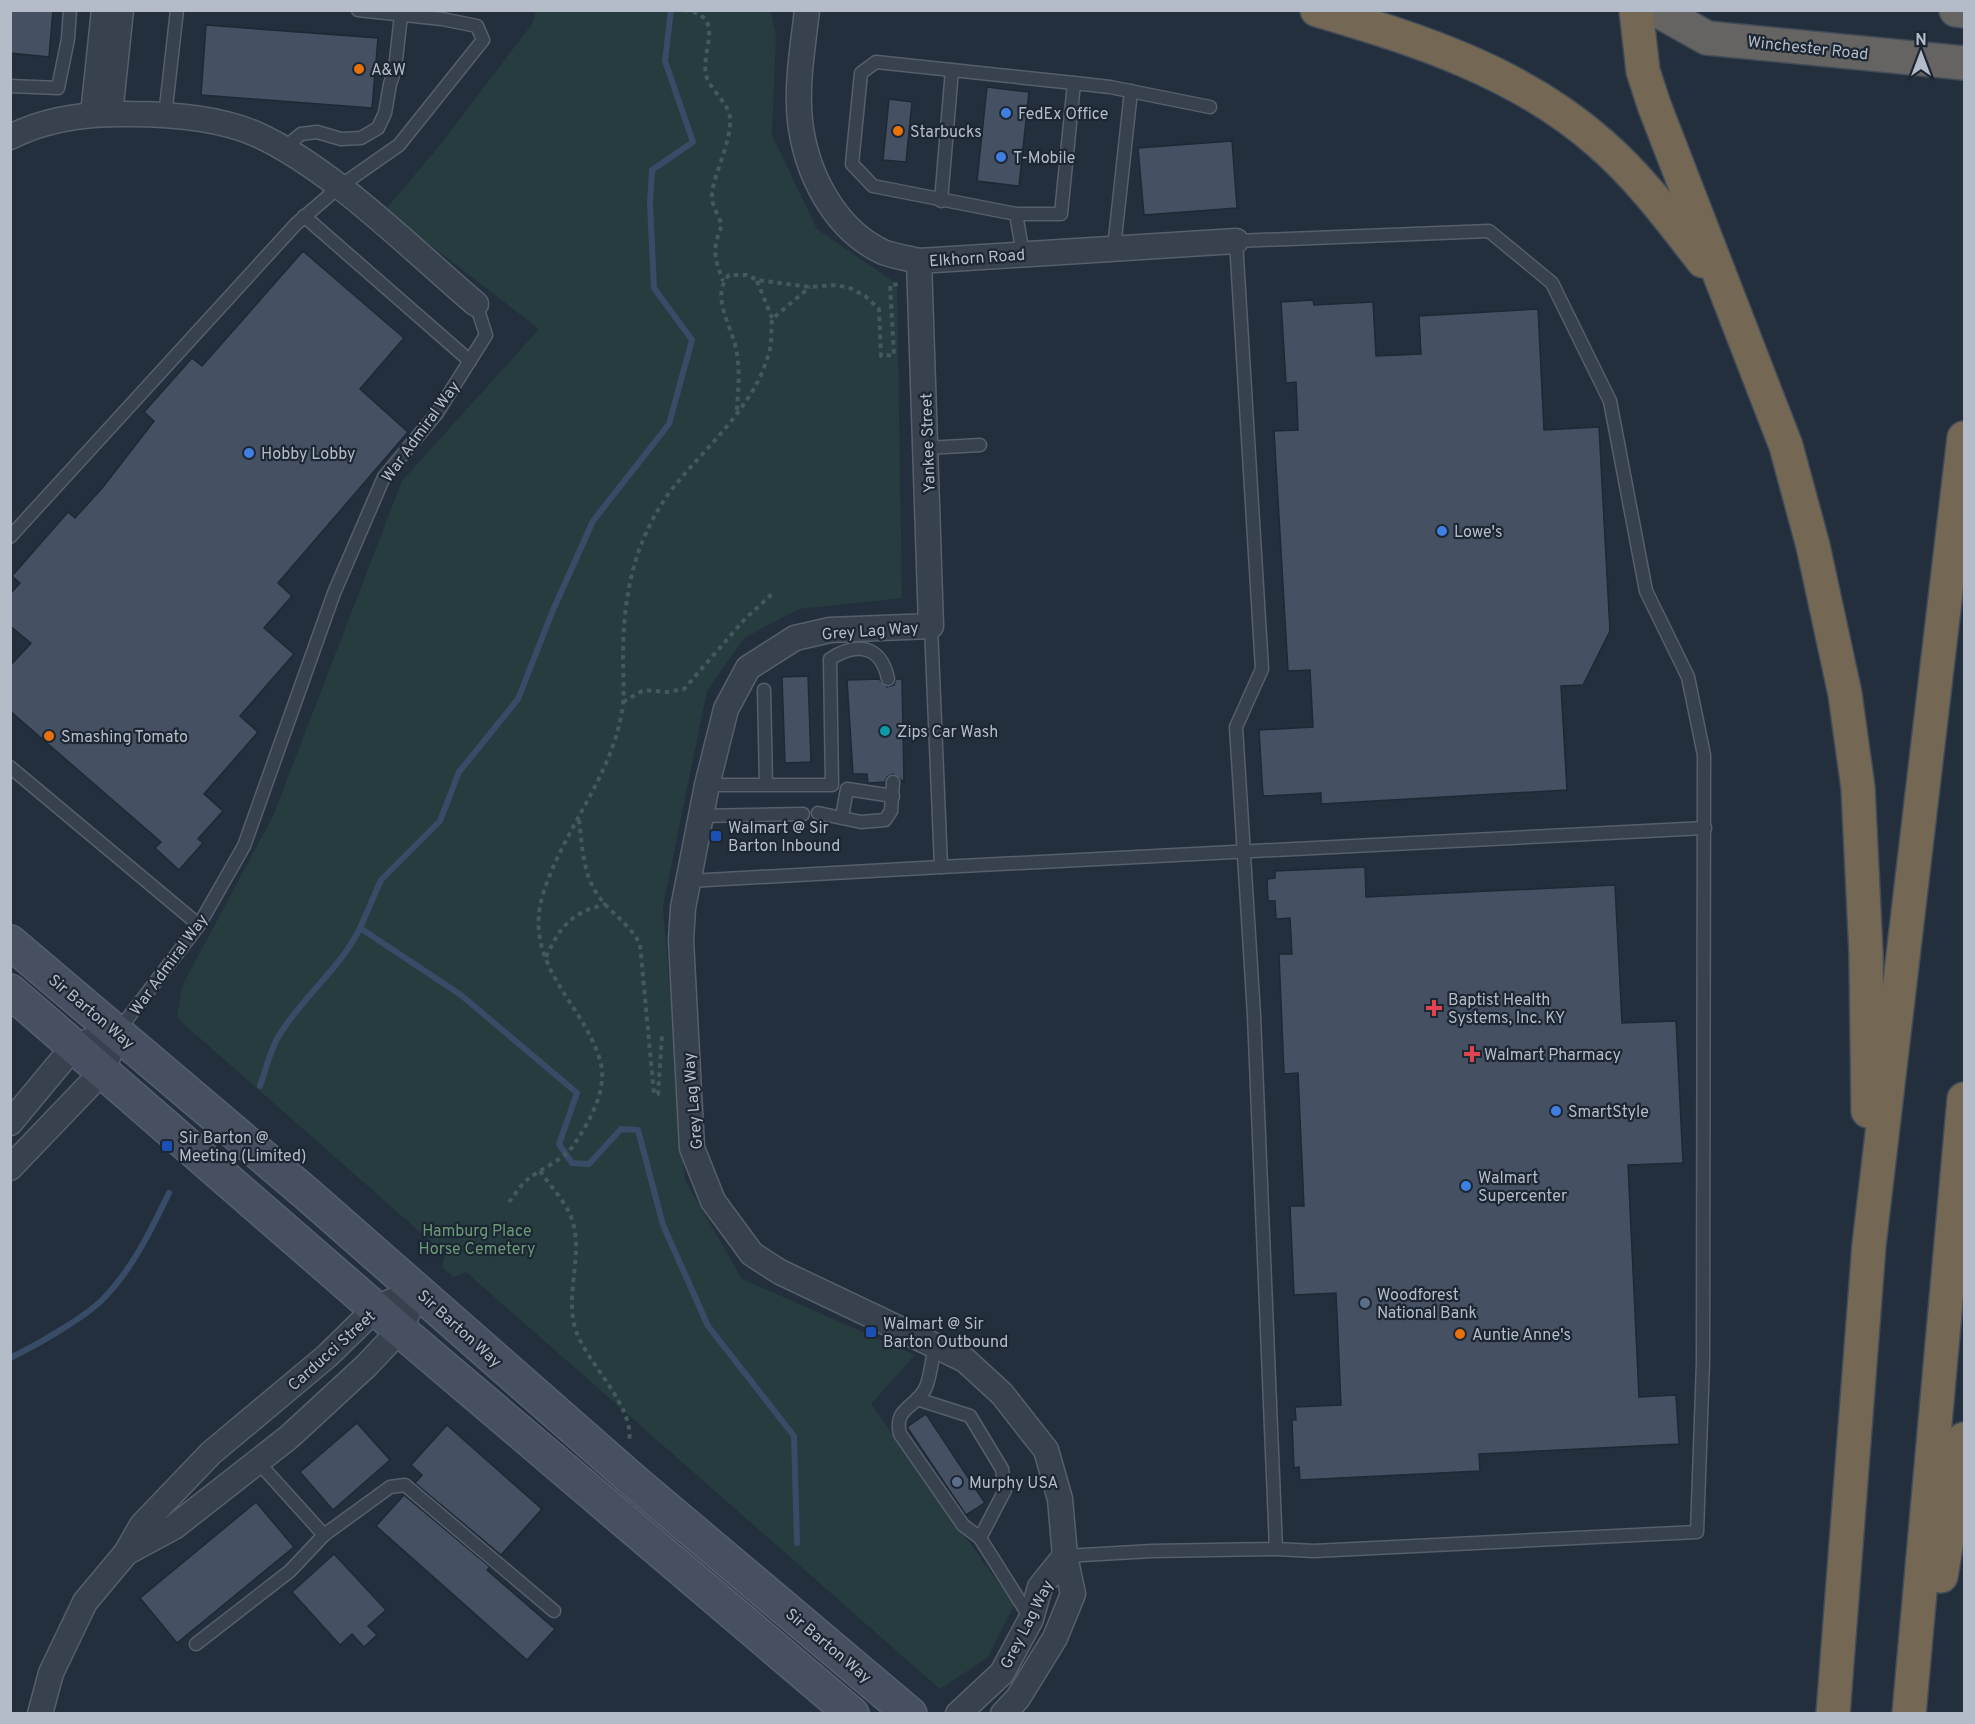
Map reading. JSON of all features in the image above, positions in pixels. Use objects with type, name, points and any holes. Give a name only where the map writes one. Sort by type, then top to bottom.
[{"type":"highway","points":[[1317,10],[1399,34],[1479,64],[1550,104],[1601,144],[1650,193],[1723,286]]},
{"type":"highway","points":[[1636,10],[1643,71],[1785,446],[1813,546],[1845,694],[1858,788],[1866,952],[1869,1245]]},
{"type":"highway","name":"Winchester Road","points":[[1657,10],[1707,38],[1965,63]]},
{"type":"highway","points":[[1956,10],[1965,11]]},
{"type":"highway","points":[[1833,1713],[1869,1245],[1965,438]]},
{"type":"highway","points":[[1909,1713],[1965,1100]]},
{"type":"highway","points":[[1914,1713],[1965,1439]]},
{"type":"main road","name":"Sir Barton Way","points":[[10,942],[418,1290],[623,1472],[910,1713]]},
{"type":"main road","points":[[10,991],[400,1330],[852,1713]]},
{"type":"street","points":[[102,114],[104,10]]},
{"type":"street","points":[[102,114],[121,10]]},
{"type":"street","name":"Elkhorn Road","points":[[807,10],[801,61],[800,121],[818,188],[847,228],[919,272],[1023,254],[1236,241]]},
{"type":"street","name":"War Admiral Way","points":[[10,137],[50,122],[102,114],[165,116],[213,122],[254,134],[283,149],[339,187],[476,304]]},
{"type":"street","name":"Yankee Street","points":[[919,272],[927,448],[931,626]]},
{"type":"street","name":"Grey Lag Way","points":[[931,626],[830,630],[795,638],[748,668],[726,709],[707,785],[689,881],[681,940],[692,1148],[713,1201],[753,1254],[780,1272],[870,1317],[935,1344],[965,1360],[1002,1394],[1046,1450],[1060,1499],[1065,1556],[1073,1594],[1055,1638],[1018,1698],[1003,1713]]},
{"type":"street","points":[[10,1123],[74,1046],[117,1032]]},
{"type":"street","points":[[10,1168],[103,1071],[117,1032]]},
{"type":"street","name":"Carducci Street","points":[[40,1713],[51,1673],[85,1602],[126,1552],[142,1525],[203,1461],[327,1356],[376,1308],[418,1290]]},
{"type":"street","name":"Carducci Street","points":[[126,1552],[174,1527],[289,1437],[366,1366],[400,1330],[418,1290]]},
{"type":"street","points":[[233,1434],[258,1462]]},
{"type":"street","name":"Grey Lag Way","points":[[958,1713],[1002,1673],[1031,1618],[1040,1587],[1065,1556]]},
{"type":"lane","points":[[10,86],[58,88],[68,39],[70,10]]},
{"type":"lane","points":[[165,116],[177,10]]},
{"type":"lane","points":[[10,537],[237,286],[304,216],[339,187],[399,145],[483,40],[477,26],[442,19],[358,10]]},
{"type":"lane","points":[[283,149],[301,134],[317,132],[341,139],[361,138],[378,128],[385,113],[395,69],[401,15]]},
{"type":"lane","points":[[1074,83],[1060,214],[1016,214],[873,186],[852,164],[861,73],[876,62],[1074,83],[1131,91],[1210,107]]},
{"type":"lane","points":[[941,201],[952,70]]},
{"type":"lane","points":[[1114,248],[1131,91]]},
{"type":"lane","points":[[1016,214],[1023,254]]},
{"type":"lane","points":[[304,216],[470,360]]},
{"type":"lane","points":[[1065,1556],[1152,1551],[1276,1549],[1314,1551],[1697,1532],[1703,1364],[1704,755],[1688,677],[1646,591],[1610,401],[1552,283],[1489,231],[1236,241],[1262,669],[1236,727],[1254,1015],[1276,1549]]},
{"type":"lane","name":"War Admiral Way","points":[[117,1032],[199,925],[244,846],[334,593],[384,477],[437,413],[486,335],[476,304]]},
{"type":"lane","points":[[927,448],[980,445]]},
{"type":"lane","points":[[931,626],[941,867]]},
{"type":"lane","points":[[832,785],[830,659],[854,648],[865,649],[877,654],[885,663],[888,679]]},
{"type":"lane","points":[[764,690],[766,784]]},
{"type":"lane","points":[[10,767],[199,925]]},
{"type":"lane","points":[[818,813],[861,822],[885,819],[891,811],[892,782]]},
{"type":"lane","points":[[707,785],[832,785],[893,796]]},
{"type":"lane","points":[[843,817],[847,789]]},
{"type":"lane","points":[[701,816],[803,814]]},
{"type":"lane","points":[[689,881],[1705,828]]},
{"type":"lane","points":[[935,1344],[926,1388],[902,1413],[897,1423],[900,1434],[963,1525],[980,1538],[1031,1618]]},
{"type":"lane","points":[[917,1399],[970,1416],[1002,1469],[1005,1490],[980,1538]]},
{"type":"lane","points":[[258,1462],[324,1535]]},
{"type":"lane","points":[[196,1644],[290,1571],[324,1535],[390,1487],[405,1485],[554,1611]]},
{"type":"path","points":[[684,10],[702,16],[708,25],[710,36],[705,72],[730,116],[725,153],[712,199],[722,225],[716,240],[714,259],[723,281],[721,297],[737,353],[737,413]]},
{"type":"path","points":[[723,281],[729,275],[738,274],[757,280],[810,287],[836,285],[865,296],[879,309],[881,356],[894,355],[890,285],[919,272]]},
{"type":"path","points":[[508,1202],[525,1182],[573,1147],[590,1118],[600,1091],[601,1065],[590,1038],[554,978],[546,957],[541,940],[542,899],[549,874],[579,820],[608,757],[622,703],[626,604],[639,552],[658,508],[737,413],[764,368],[770,347],[772,319],[757,280]]},
{"type":"path","points":[[772,319],[810,287]]},
{"type":"path","points":[[622,703],[644,690],[667,692],[684,688],[744,620],[772,594]]},
{"type":"path","points":[[579,820],[590,881],[606,904],[631,928],[640,944],[654,1094],[658,1094],[663,1028]]},
{"type":"path","points":[[546,957],[566,923],[578,913],[606,904]]},
{"type":"path","points":[[540,1171],[569,1212],[575,1231],[572,1285],[575,1329],[627,1419],[630,1432],[623,1472]]},
{"type":"green space","name":"Hamburg Place Horse Cemetery","points":[[536,11],[771,11],[776,35],[772,135],[817,229],[897,284],[902,598],[799,609],[744,638],[707,691],[663,906],[685,1180],[742,1279],[915,1355],[871,1404],[1014,1605],[988,1657],[940,1689],[466,1272],[453,1277],[442,1267],[445,1254],[177,1018],[182,986],[273,816],[402,481],[539,329],[385,210],[440,145],[532,24]]},
{"type":"building","points":[[10,10],[53,10],[49,57],[10,53]]},
{"type":"building","points":[[206,25],[378,38],[372,108],[201,95]]},
{"type":"building","points":[[987,87],[1029,92],[1019,186],[977,181]]},
{"type":"building","name":"Starbucks","points":[[889,99],[912,102],[906,162],[883,160]]},
{"type":"building","points":[[1232,141],[1237,208],[1144,215],[1138,148]]},
{"type":"building","points":[[303,251],[404,338],[360,389],[408,432],[278,583],[292,596],[264,628],[294,654],[240,716],[258,732],[204,794],[223,811],[198,839],[203,843],[179,870],[155,848],[161,842],[10,711],[10,666],[31,643],[10,626],[10,594],[20,583],[12,576],[68,512],[75,518],[103,487],[154,421],[144,412],[192,358],[202,366]]},
{"type":"building","name":"Lowe's","points":[[1313,300],[1314,305],[1373,302],[1376,356],[1421,354],[1419,316],[1538,309],[1544,430],[1599,427],[1610,631],[1583,685],[1561,686],[1567,790],[1321,804],[1321,793],[1263,796],[1259,730],[1313,727],[1310,670],[1288,671],[1274,431],[1298,430],[1296,382],[1286,383],[1281,302]]},
{"type":"building","points":[[808,676],[811,762],[785,763],[782,677]]},
{"type":"building","name":"Zips Car Wash","points":[[879,679],[887,687],[894,685],[896,679],[902,679],[904,782],[893,774],[887,777],[885,782],[868,783],[867,774],[853,774],[847,680]]},
{"type":"building","name":"Walmart Supercenter","points":[[1365,867],[1366,897],[1615,885],[1622,1023],[1676,1021],[1683,1163],[1628,1165],[1639,1397],[1676,1395],[1679,1444],[1479,1454],[1480,1471],[1300,1480],[1299,1467],[1294,1468],[1292,1420],[1296,1420],[1295,1407],[1341,1405],[1336,1293],[1294,1295],[1290,1206],[1304,1206],[1298,1073],[1284,1074],[1279,954],[1292,954],[1290,918],[1276,919],[1275,901],[1268,901],[1267,879],[1275,878],[1275,871]]},
{"type":"building","name":"Murphy USA","points":[[926,1414],[985,1503],[966,1515],[907,1427]]},
{"type":"building","points":[[357,1423],[390,1460],[333,1510],[300,1472]]},
{"type":"building","points":[[447,1425],[542,1509],[501,1555],[415,1483],[422,1475],[411,1465]]},
{"type":"building","points":[[404,1495],[490,1567],[487,1570],[555,1629],[527,1660],[376,1526]]},
{"type":"building","points":[[256,1502],[294,1547],[177,1643],[140,1598]]},
{"type":"building","points":[[334,1554],[386,1610],[368,1626],[377,1635],[364,1647],[352,1634],[340,1645],[292,1592]]},
{"type":"waterway","points":[[671,10],[665,61],[693,142],[652,170],[650,203],[654,288],[692,340],[669,424],[593,521],[553,610],[518,699],[459,772],[440,821],[381,880],[360,928],[461,995],[577,1093],[559,1144],[572,1163],[589,1164],[621,1129],[638,1130],[663,1225],[708,1326],[794,1436],[797,1543]]},
{"type":"waterway","points":[[260,1086],[280,1034],[343,956],[360,928]]},
{"type":"waterway","points":[[10,1358],[73,1322],[104,1298],[133,1261],[169,1193]]},
{"type":"place","name":"A&W","points":[[359,69]]},
{"type":"place","name":"FedEx Office","points":[[1006,113]]},
{"type":"place","name":"Starbucks","points":[[898,131]]},
{"type":"place","name":"T-Mobile","points":[[1001,157]]},
{"type":"place","name":"Hobby Lobby","points":[[249,453]]},
{"type":"place","name":"Lowe's","points":[[1442,531]]},
{"type":"place","name":"Zips Car Wash","points":[[885,731]]},
{"type":"place","name":"Smashing Tomato","points":[[49,736]]},
{"type":"place","name":"Walmart @ Sir Barton Inbound","points":[[716,836]]},
{"type":"place","name":"Baptist Health Systems, Inc. KY","points":[[1434,1008]]},
{"type":"place","name":"Walmart Pharmacy","points":[[1472,1054]]},
{"type":"place","name":"SmartStyle","points":[[1556,1111]]},
{"type":"place","name":"Sir Barton @ Meeting (Limited)","points":[[167,1146]]},
{"type":"place","name":"Walmart Supercenter","points":[[1466,1186]]},
{"type":"place","name":"Woodforest National Bank","points":[[1365,1303]]},
{"type":"place","name":"Walmart @ Sir Barton Outbound","points":[[871,1332]]},
{"type":"place","name":"Auntie Anne's","points":[[1460,1334]]},
{"type":"place","name":"Murphy USA","points":[[957,1482]]}]
